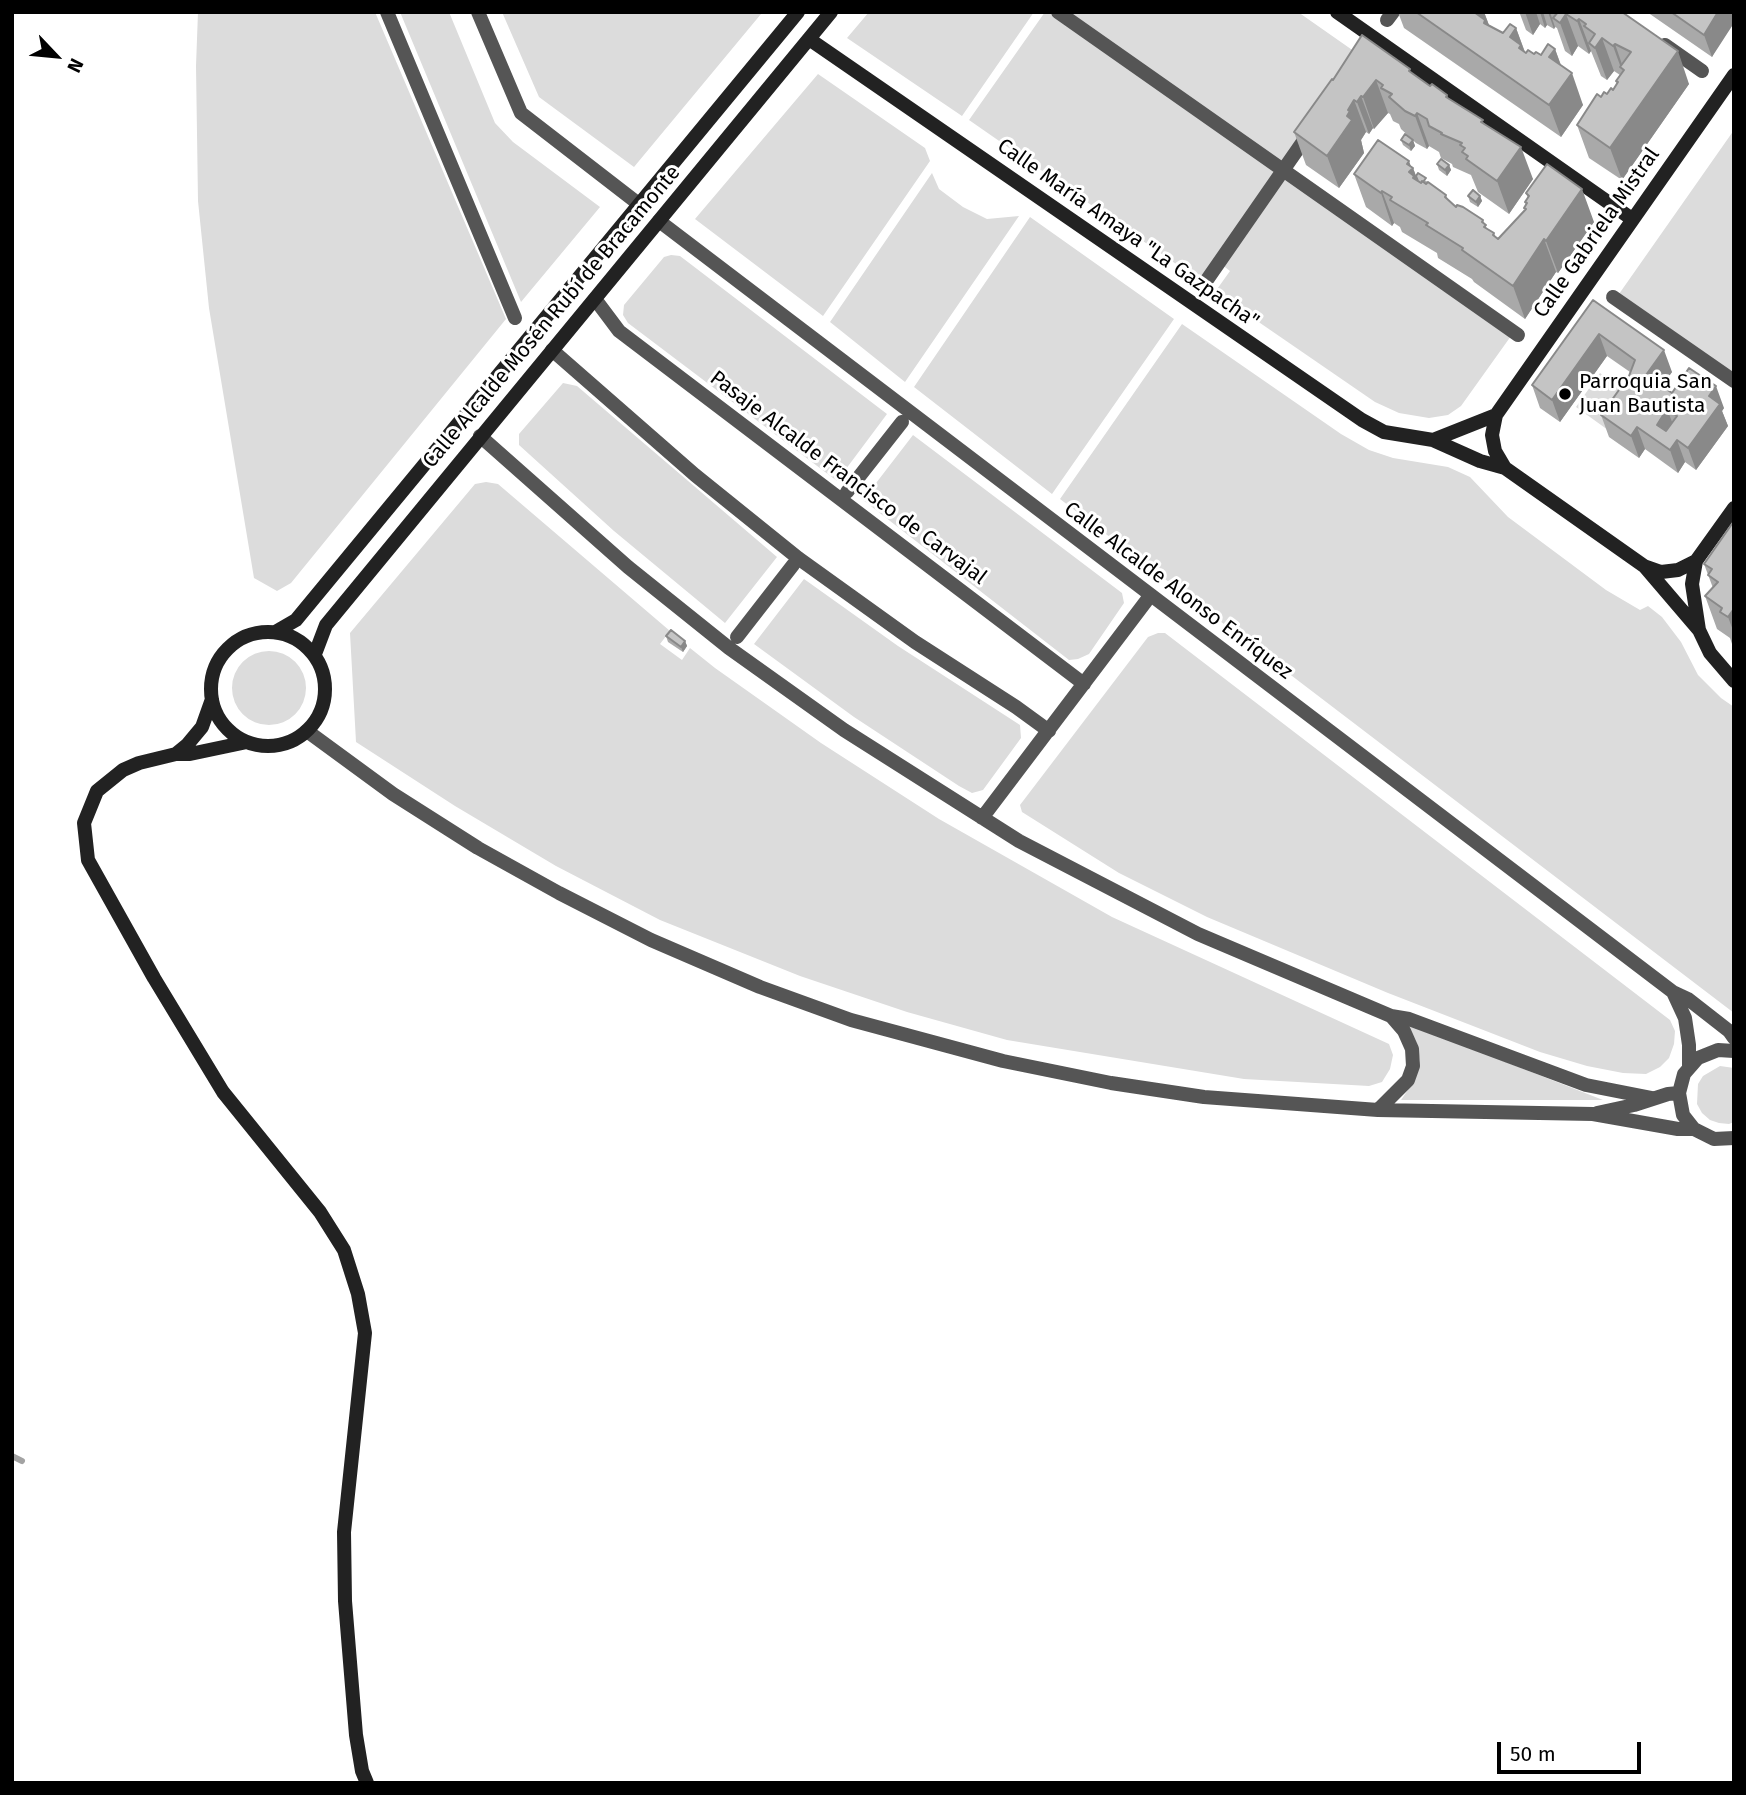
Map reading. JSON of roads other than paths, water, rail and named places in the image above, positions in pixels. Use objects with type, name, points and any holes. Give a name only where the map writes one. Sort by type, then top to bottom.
[{"type":"main road","name":"Calle Alcalde Mosén Rubí de Bracamonte","points":[[276,631],[296,620],[798,12]]},
{"type":"main road","name":"Calle Alcalde Mosén Rubí de Bracamonte","points":[[315,654],[326,625],[831,12]]},
{"type":"main road","points":[[1337,12],[1632,219]]},
{"type":"main road","name":"Calle María Amaya \"La Gazpacha\"","points":[[809,39],[1362,420],[1384,432],[1433,440],[1480,461],[1505,468],[1644,566]]},
{"type":"main road","name":"Calle Gabriela Mistral","points":[[1496,415],[1734,75]]},
{"type":"main road","name":"Calle María Amaya \"La Gazpacha\"","points":[[1433,440],[1496,415]]},
{"type":"main road","points":[[1496,415],[1492,435],[1495,451],[1505,468]]},
{"type":"main road","points":[[1699,630],[1692,584],[1696,561],[1734,508]]},
{"type":"main road","points":[[1644,566],[1661,572],[1678,570],[1696,561]]},
{"type":"main road","points":[[1644,566],[1699,630],[1710,653],[1734,681]]},
{"type":"main road","points":[[276,631],[294,637],[315,654],[325,678],[325,696],[321,711],[307,731],[292,741],[268,746],[247,742],[226,729],[217,715],[211,683],[217,662],[229,647],[245,636],[276,631]]},
{"type":"main road","points":[[176,754],[187,746],[202,727],[212,699]]},
{"type":"main road","points":[[247,742],[176,754],[123,770],[97,791],[84,823],[88,860],[154,978],[223,1092],[320,1212],[344,1250],[358,1294],[365,1333],[344,1532],[345,1601],[356,1735],[362,1771],[367,1783]]},
{"type":"street","points":[[387,12],[515,318]]},
{"type":"street","points":[[478,12],[521,113],[640,205]]},
{"type":"street","points":[[1058,12],[1518,335]]},
{"type":"street","points":[[1650,34],[1702,71]]},
{"type":"street","points":[[1202,287],[1320,117]]},
{"type":"street","name":"Calle Alcalde Alonso Enríquez","points":[[659,221],[1673,992],[1688,999],[1729,1031],[1734,1038]]},
{"type":"street","points":[[1613,296],[1734,381]]},
{"type":"street","name":"Pasaje Alcalde Francisco de Carvajal","points":[[595,299],[619,331],[1084,684]]},
{"type":"street","points":[[552,350],[695,475],[798,558],[915,642],[1049,731]]},
{"type":"street","points":[[847,492],[902,422]]},
{"type":"street","points":[[480,436],[628,567],[729,648],[844,730],[1019,841],[1198,934],[1391,1016],[1409,1019],[1586,1085],[1652,1098]]},
{"type":"street","points":[[737,637],[793,565]]},
{"type":"street","points":[[982,818],[1150,596]]},
{"type":"street","points":[[307,731],[393,794],[559,893],[651,940],[760,986],[851,1020],[1003,1061],[1111,1083],[1204,1097],[1378,1110],[1593,1114],[1678,1129],[1694,1129]]},
{"type":"street","points":[[1673,992],[1685,1018],[1689,1045],[1689,1066],[1679,1093],[1683,1115],[1694,1129],[1714,1139],[1734,1138]]},
{"type":"street","points":[[1378,1110],[1408,1080],[1413,1066],[1412,1049],[1404,1031],[1391,1016]]},
{"type":"street","points":[[1689,1066],[1709,1053],[1718,1050],[1734,1051]]},
{"type":"street","points":[[1593,1114],[1679,1093]]},
{"type":"waterway","points":[[12,1456],[22,1461]]},
{"type":"place","name":"Parroquia San Juan Bautista","points":[[1565,394]]}]
